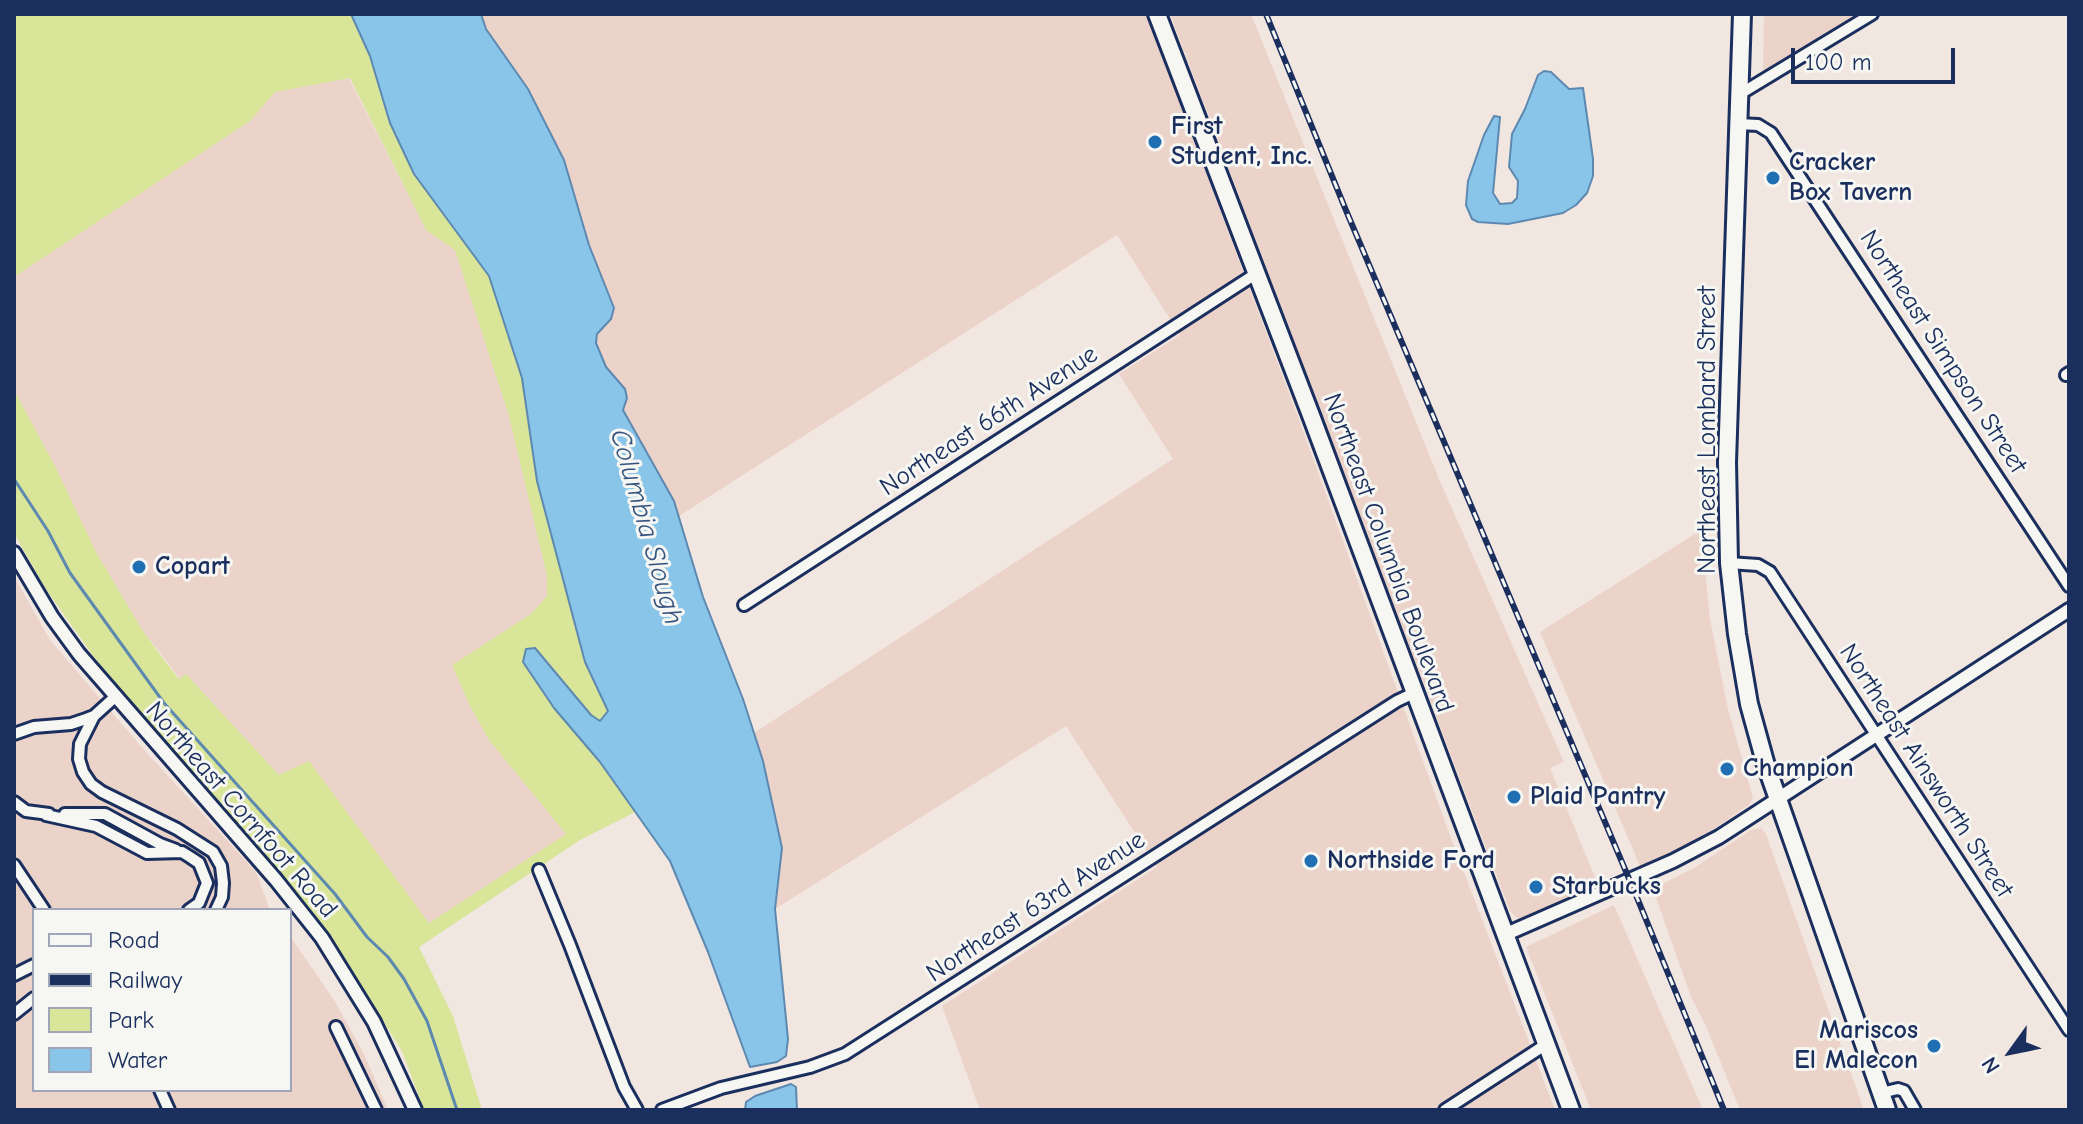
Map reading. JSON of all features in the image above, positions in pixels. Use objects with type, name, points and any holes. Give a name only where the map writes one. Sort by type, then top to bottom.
[{"type":"main road","name":"Northeast Columbia Boulevard","points":[[1157,14],[1571,1110]]},
{"type":"main road","name":"Northeast Lombard Street","points":[[1742,14],[1727,462],[1729,563],[1744,679],[1765,762],[1887,1110]]},
{"type":"street","points":[[1740,94],[1872,14]]},
{"type":"street","name":"Northeast Simpson Street","points":[[1738,124],[1758,125],[1771,133],[2069,586]]},
{"type":"street","name":"Northeast 66th Avenue","points":[[744,605],[1257,273]]},
{"type":"street","name":"Northeast Cornfoot Road","points":[[14,553],[59,627],[115,697],[316,930],[374,1022],[415,1110]]},
{"type":"street","name":"Northeast Ainsworth Street","points":[[1729,563],[1758,565],[1770,572],[2069,1030]]},
{"type":"street","points":[[1504,935],[1688,854],[1778,800],[2069,610]]},
{"type":"street","name":"Northeast 63rd Avenue","points":[[662,1110],[721,1088],[819,1064],[845,1054],[1414,693]]},
{"type":"street","points":[[115,697],[94,716],[80,744],[79,759],[83,772],[91,784],[102,792],[177,829],[213,852],[221,866],[223,883],[217,908]]},
{"type":"street","points":[[14,734],[34,727],[71,724],[94,716]]},
{"type":"street","points":[[14,802],[26,811],[46,815],[105,814],[160,844],[182,852],[199,863],[207,883],[199,903],[192,908]]},
{"type":"street","points":[[14,865],[43,908]]},
{"type":"street","points":[[539,870],[621,1080],[637,1110]]},
{"type":"street","points":[[14,975],[32,966]]},
{"type":"street","points":[[14,1014],[32,1000]]},
{"type":"street","points":[[336,1027],[376,1110]]},
{"type":"street","points":[[1445,1110],[1545,1045]]},
{"type":"street","points":[[1881,1093],[1898,1089],[1904,1091],[1915,1110]]},
{"type":"shaded area","points":[[481,14],[1146,14],[1297,414],[1452,841],[1555,1110],[980,1110],[942,1006],[1157,867],[1066,726],[775,909],[782,848],[754,733],[1173,459],[1119,374],[1180,335],[1117,235],[679,516],[674,501],[623,410],[627,398],[625,389],[606,367],[596,343],[597,334],[611,320],[614,308],[589,245],[564,160],[528,89],[486,29]]},
{"type":"shaded area","points":[[1170,14],[1251,14],[1439,479],[1564,762],[1550,768],[1598,885],[1524,918],[1517,918],[1510,911]]},
{"type":"shaded area","points":[[1764,14],[1860,14],[1763,75]]},
{"type":"shaded area","points":[[349,78],[426,230],[455,249],[509,416],[547,576],[547,596],[543,603],[453,665],[489,740],[567,834],[429,923],[309,762],[279,775],[186,674],[180,679],[141,628],[96,552],[14,390],[14,277],[250,121],[275,92]]},
{"type":"shaded area","points":[[1701,530],[1710,619],[1728,709],[1753,798],[1749,805],[1690,845],[1640,866],[1540,632]]},
{"type":"shaded area","points":[[14,576],[50,640],[138,743],[256,872],[269,908],[32,908],[32,1092],[292,1092],[292,939],[334,1000],[364,1054],[388,1110],[14,1110]]},
{"type":"shaded area","points":[[1761,828],[1766,834],[1864,1110],[1740,1110],[1691,997],[1653,889],[1694,868],[1751,830]]},
{"type":"shaded area","points":[[1614,905],[1703,1110],[1591,1110],[1526,947]]},
{"type":"green space","points":[[14,14],[351,14],[414,174],[489,276],[522,378],[537,481],[585,662],[609,711],[600,722],[578,702],[535,648],[600,762],[635,812],[580,840],[419,947],[453,1016],[482,1110],[424,1110],[402,1051],[331,938],[266,855],[106,674],[45,588],[14,533],[14,390],[96,552],[161,656],[179,679],[186,674],[279,775],[309,761],[429,923],[566,834],[489,740],[452,665],[531,614],[547,596],[547,576],[509,416],[455,250],[426,230],[350,78],[275,92],[250,121],[14,277]]},
{"type":"water","points":[[351,14],[481,14],[486,29],[528,89],[564,160],[589,245],[614,308],[611,319],[597,334],[596,343],[606,367],[625,389],[627,398],[623,410],[674,501],[703,597],[743,699],[763,761],[782,848],[775,909],[788,1039],[786,1056],[777,1062],[750,1067],[708,952],[670,861],[600,762],[554,708],[523,662],[526,649],[535,648],[591,715],[600,721],[608,711],[585,662],[537,481],[522,378],[489,276],[414,174],[390,123],[370,56]]},
{"type":"water","points":[[1544,71],[1551,72],[1569,89],[1583,88],[1593,159],[1593,176],[1587,193],[1563,213],[1508,224],[1478,222],[1472,219],[1466,205],[1468,181],[1484,135],[1494,116],[1500,117],[1493,193],[1500,204],[1512,203],[1517,198],[1518,181],[1509,167],[1512,134],[1538,75]]},
{"type":"water","points":[[791,1084],[796,1087],[797,1110],[745,1110],[746,1102],[755,1096]]},
{"type":"waterway","name":"Columbia Slough","points":[[14,479],[48,531],[70,573],[164,703],[335,894],[404,979],[427,1021],[457,1110]]},
{"type":"railway","points":[[1266,14],[1724,1110]]},
{"type":"place","name":"First Student, Inc.","points":[[1155,142]]},
{"type":"place","name":"Cracker Box Tavern","points":[[1773,178]]},
{"type":"place","name":"Copart","points":[[139,567]]},
{"type":"place","name":"Champion","points":[[1727,769]]},
{"type":"place","name":"Plaid Pantry","points":[[1514,797]]},
{"type":"place","name":"Northside Ford","points":[[1311,861]]},
{"type":"place","name":"Starbucks","points":[[1536,887]]},
{"type":"place","name":"Mariscos El Malecon","points":[[1934,1046]]}]
